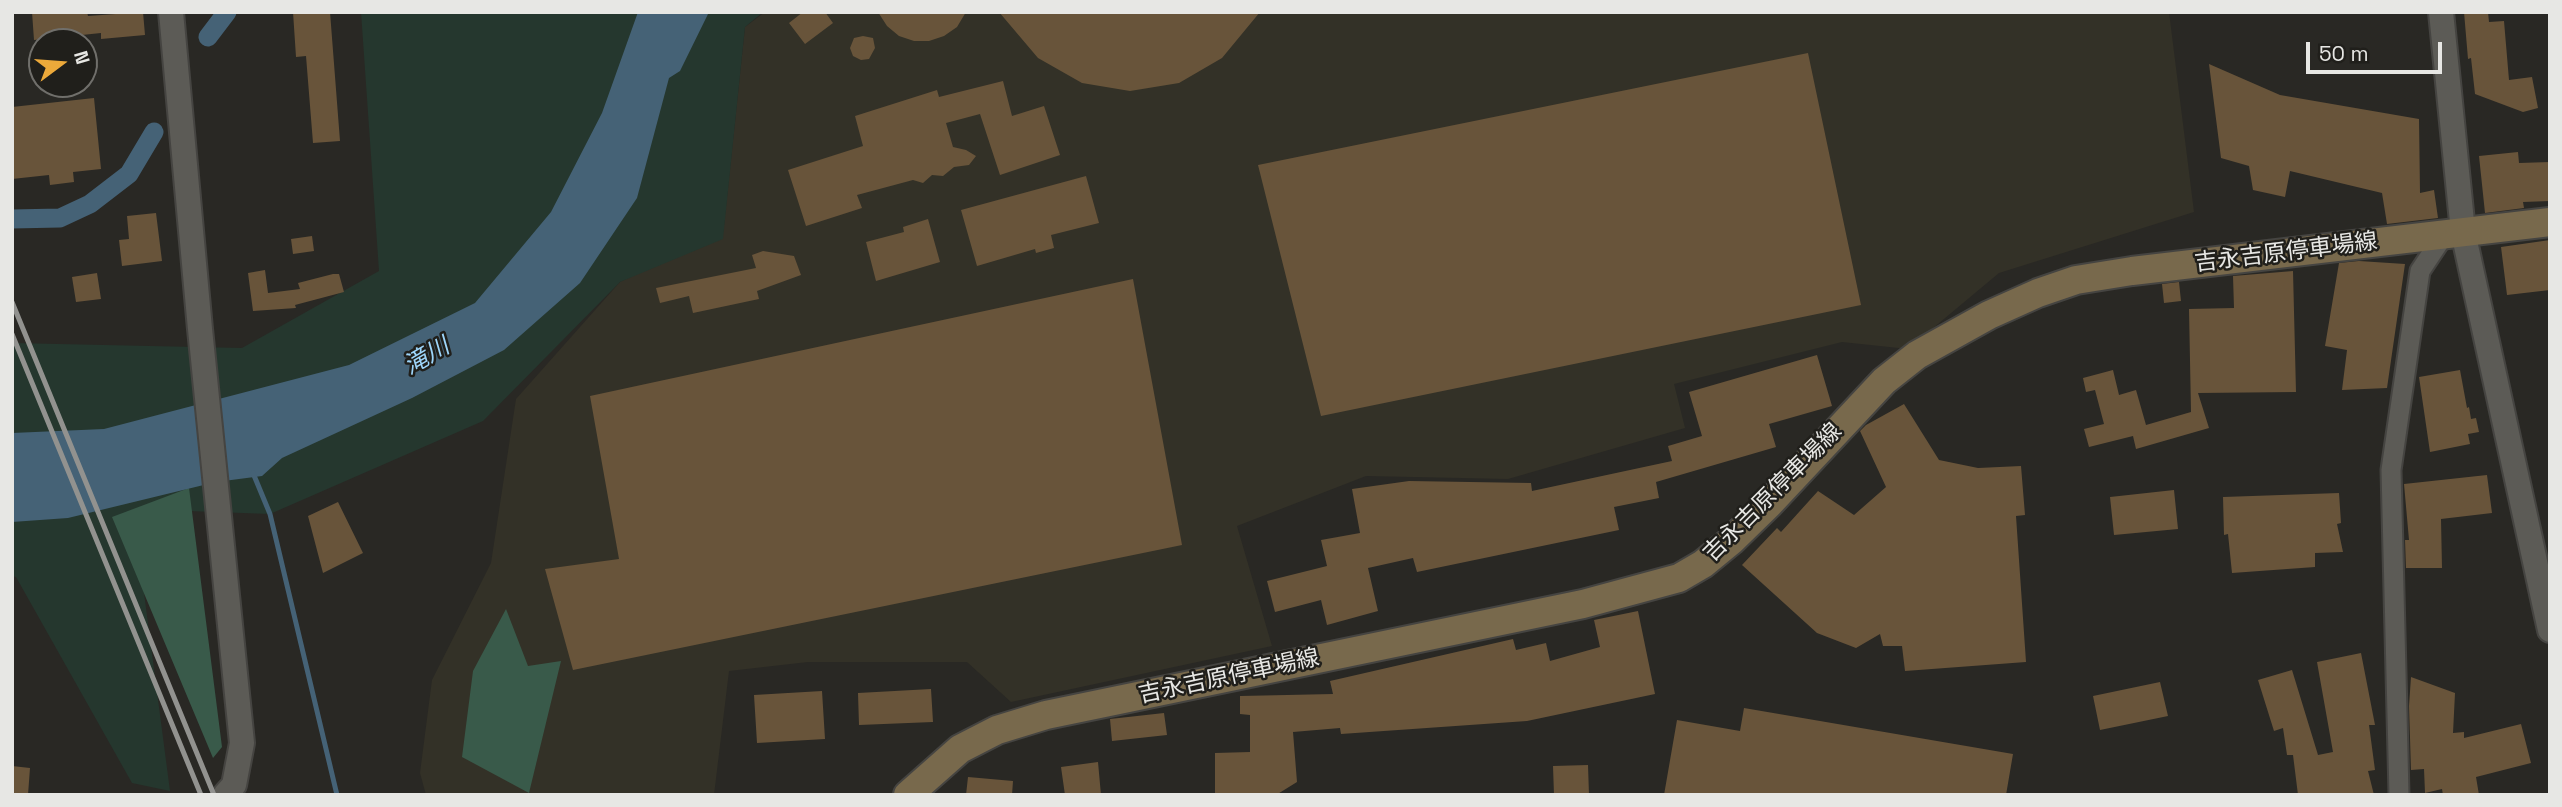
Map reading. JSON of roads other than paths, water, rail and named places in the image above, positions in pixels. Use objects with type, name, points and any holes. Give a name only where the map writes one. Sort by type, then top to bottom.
[{"type":"main road","name":"吉永吉原停車場線","points":[[908,795],[960,749],[997,730],[1046,715],[1583,604],[1679,578],[1703,564],[1731,541],[1884,381],[1917,355],[1989,315],[2038,293],[2076,280],[2132,271],[2550,222]]},
{"type":"street","points":[[172,12],[200,329],[242,743],[234,785],[225,795]]},
{"type":"street","points":[[2441,12],[2453,233],[2550,629]]},
{"type":"street","points":[[2399,795],[2391,470],[2420,271],[2453,233]]},
{"type":"water","name":"滝川","points":[[638,12],[709,12],[680,71],[669,78],[637,198],[580,283],[504,350],[412,398],[282,458],[262,476],[216,482],[68,518],[12,522],[12,433],[104,429],[349,365],[475,303],[551,212],[602,113]]},
{"type":"waterway","points":[[208,37],[227,12]]},
{"type":"waterway","points":[[12,219],[60,218],[90,204],[129,174],[154,132]]},
{"type":"waterway","points":[[253,473],[270,514],[337,795]]},
{"type":"railway","points":[[12,302],[214,795]]},
{"type":"railway","points":[[12,334],[201,795]]}]
